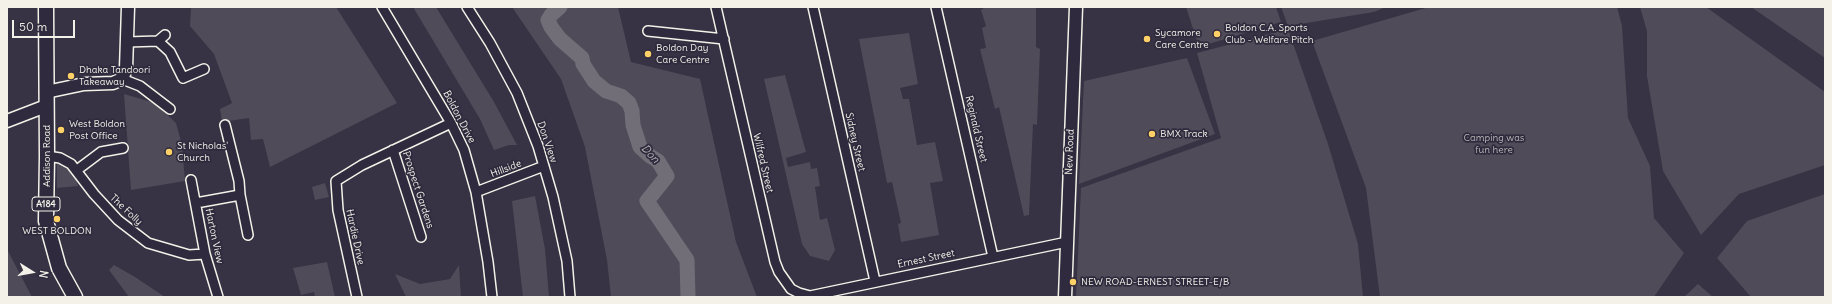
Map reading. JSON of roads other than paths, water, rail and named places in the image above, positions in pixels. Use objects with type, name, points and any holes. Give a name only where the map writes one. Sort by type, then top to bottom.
[{"type":"main road","name":"A184","points":[[46,7],[46,106]]},
{"type":"main road","points":[[46,92],[84,84],[113,83],[122,79],[126,70],[128,7]]},
{"type":"main road","name":"New Road","points":[[1065,297],[1076,7]]},
{"type":"main road","points":[[7,121],[46,106]]},
{"type":"main road","name":"Addison Road","points":[[46,106],[46,222],[59,268],[75,297]]},
{"type":"street","name":"Boldon Drive","points":[[382,7],[451,123],[464,150],[476,192],[488,262],[492,297]]},
{"type":"street","name":"Don View","points":[[467,7],[490,43],[517,93],[538,146],[553,197],[567,261],[570,297]]},
{"type":"street","name":"Wilfred Street","points":[[716,7],[775,262],[779,272],[791,289]]},
{"type":"street","name":"Sidney Street","points":[[813,7],[875,282]]},
{"type":"street","name":"Reginald Street","points":[[936,7],[993,257]]},
{"type":"street","points":[[648,31],[724,39]]},
{"type":"street","points":[[126,42],[162,38],[183,78],[204,69]]},
{"type":"street","points":[[122,79],[140,86],[170,109]]},
{"type":"street","name":"Prospect Gardens","points":[[336,181],[362,165],[451,123]]},
{"type":"street","points":[[225,125],[239,181],[240,195],[248,235]]},
{"type":"street","points":[[77,170],[100,152],[123,148]]},
{"type":"street","name":"Prospect Gardens","points":[[393,150],[421,237]]},
{"type":"street","name":"The Folly","points":[[47,156],[60,158],[71,164],[94,194],[118,220],[148,243],[189,255],[205,254]]},
{"type":"street","name":"Hillside","points":[[476,192],[544,166]]},
{"type":"street","name":"Harton View","points":[[191,180],[205,254],[218,297]]},
{"type":"street","name":"Hardie Drive","points":[[336,181],[338,210],[358,297]]},
{"type":"street","points":[[196,203],[240,195]]},
{"type":"street","name":"Ernest Street","points":[[791,289],[798,293],[810,296],[1067,242]]},
{"type":"waterway","name":"Don","points":[[560,7],[548,20],[551,27],[560,39],[582,58],[583,64],[594,81],[606,91],[621,96],[629,103],[632,111],[633,125],[640,147],[658,161],[667,176],[647,201],[687,260],[688,297]]},
{"type":"place","name":"Boldon C.A. Sports Club - Welfare Pitch","points":[[1217,34]]},
{"type":"place","name":"Sycamore Care Centre","points":[[1147,39]]},
{"type":"place","name":"Boldon Day Care Centre","points":[[648,54]]},
{"type":"place","name":"Dhaka Tandoori Takeaway","points":[[71,76]]},
{"type":"place","name":"West Boldon Post Office","points":[[61,130]]},
{"type":"place","name":"BMX Track","points":[[1152,134]]},
{"type":"place","name":"St Nicholas' Church","points":[[169,152]]},
{"type":"place","name":"WEST BOLDON","points":[[57,219]]},
{"type":"place","name":"NEW ROAD-ERNEST STREET-E/B","points":[[1073,282]]},
{"type":"park label","name":"Camping was fun here","points":[[1494,144]]}]
